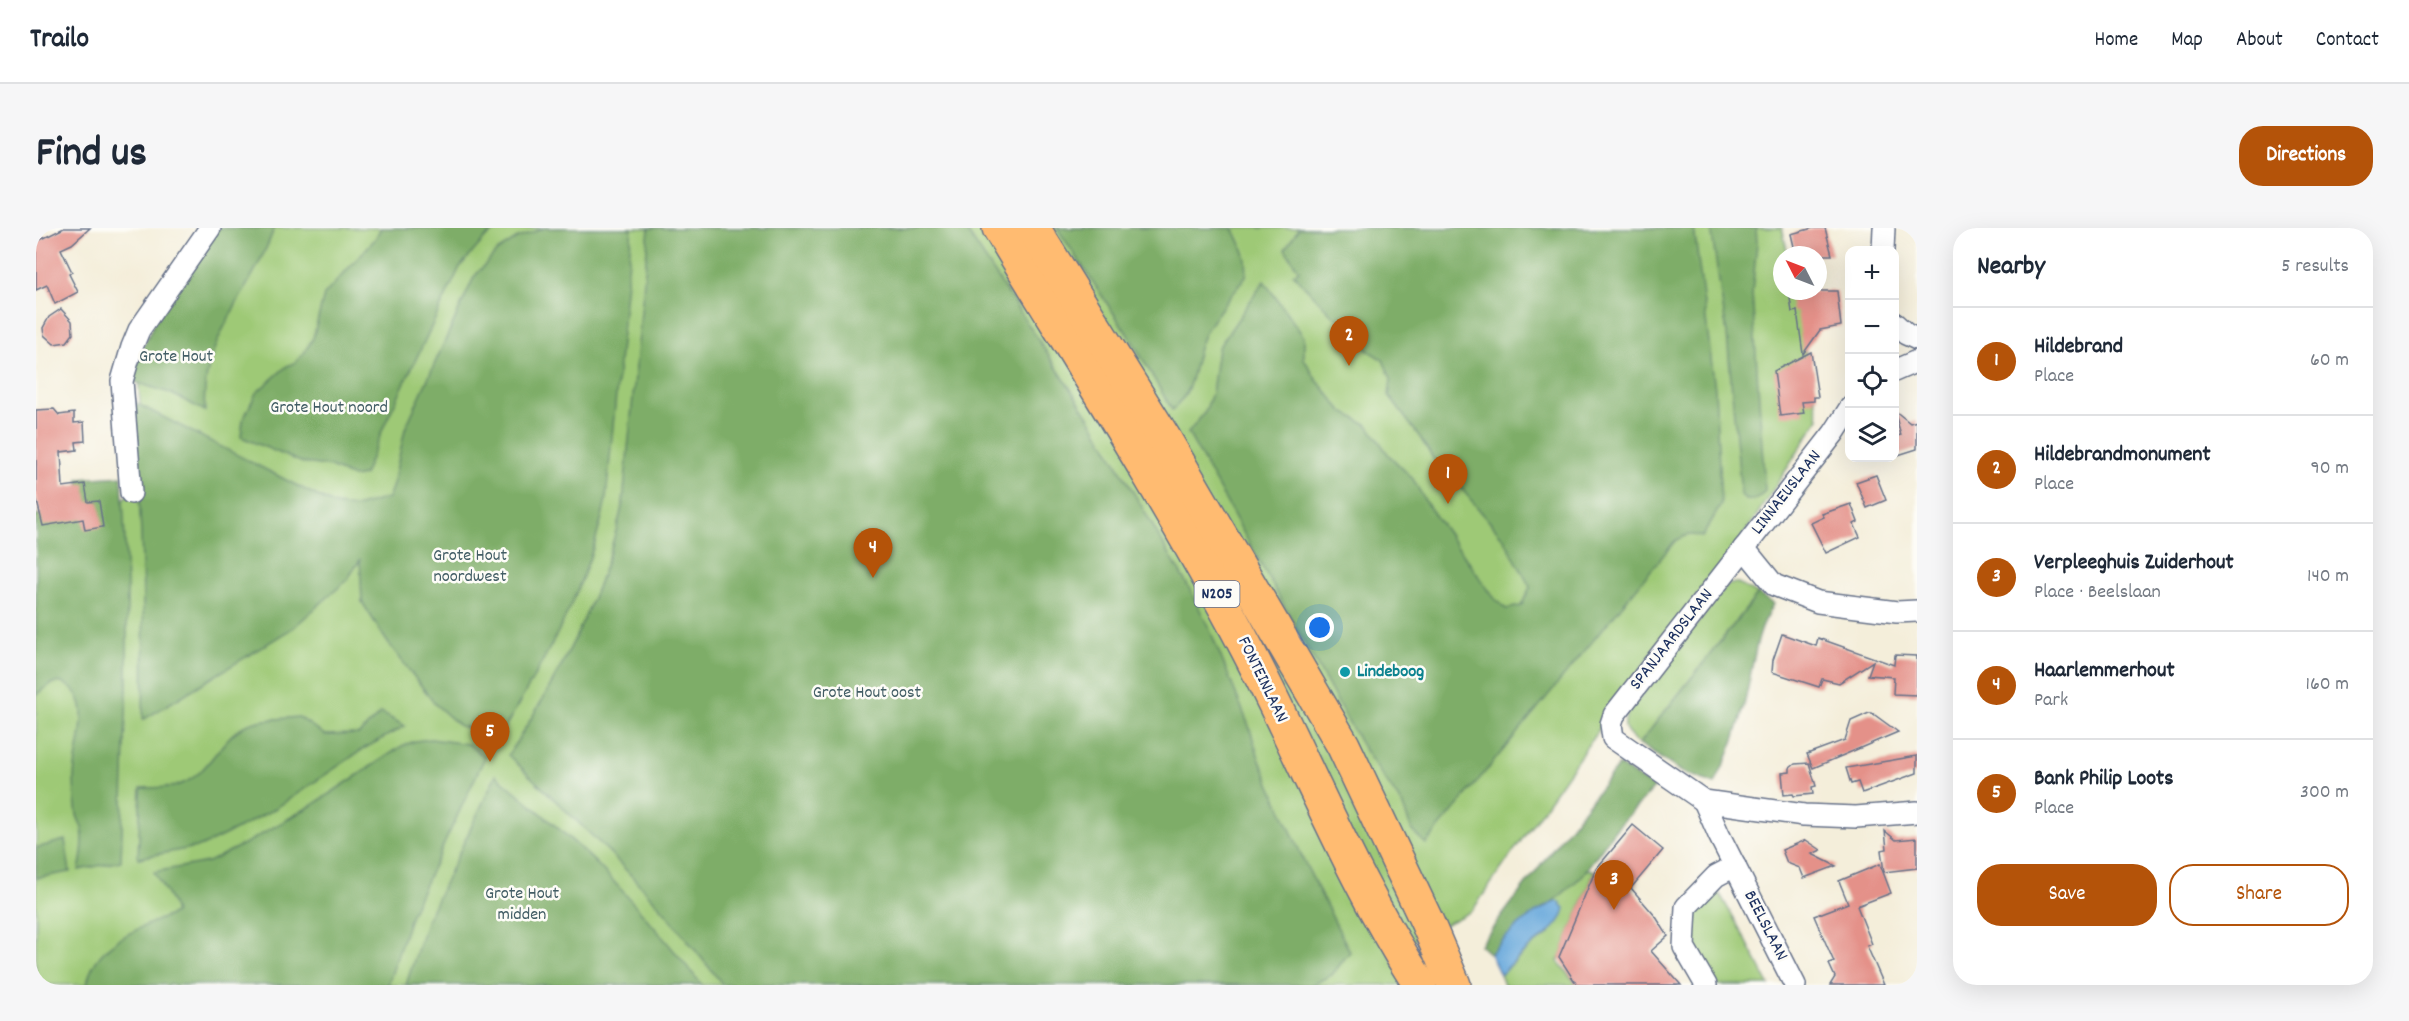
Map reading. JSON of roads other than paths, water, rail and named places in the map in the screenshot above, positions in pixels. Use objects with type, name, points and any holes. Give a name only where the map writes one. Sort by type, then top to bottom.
[{"type":"main road","name":"FONTEINLAAN","points":[[999,228],[1131,444],[1236,627],[1386,930],[1431,978]]},
{"type":"main road","name":"FONTEINLAAN","points":[[1033,228],[1164,438],[1343,745],[1431,978]]},
{"type":"street","points":[[131,493],[122,381],[126,364],[139,330],[210,228]]},
{"type":"street","points":[[1883,246],[1884,228]]},
{"type":"street","points":[[1899,328],[1917,339]]},
{"type":"street","points":[[1899,369],[1917,361]]},
{"type":"street","name":"LINNAEUSLAAN","points":[[1744,548],[1845,416]]},
{"type":"street","points":[[1744,548],[1774,585],[1818,602],[1897,612],[1917,612]]},
{"type":"street","name":"SPANJAARDSLAAN","points":[[1704,801],[1613,738],[1611,724],[1614,715],[1744,548]]},
{"type":"street","points":[[1704,801],[1804,815],[1856,817],[1917,812]]},
{"type":"street","name":"BEELSLAAN","points":[[1704,801],[1795,985]]},
{"type":"street","points":[[1706,985],[1684,946],[1686,907],[1716,876],[1735,867]]},
{"type":"water","points":[[1558,901],[1565,908],[1560,921],[1500,975],[1490,954],[1521,923]]},
{"type":"place","name":"Hildebrandmonument","points":[[1349,366]]},
{"type":"place","name":"Hildebrand","points":[[1448,504]]},
{"type":"place","name":"Haarlemmerhout","points":[[873,578]]},
{"type":"place","name":"Lindeboog","points":[[1345,672]]},
{"type":"place","name":"Bank Philip Loots","points":[[490,762]]},
{"type":"place","name":"Verpleeghuis Zuiderhout","points":[[1614,910]]},
{"type":"park label","name":"Grote Hout","points":[[176,357]]},
{"type":"park label","name":"Grote Hout noord","points":[[329,408]]},
{"type":"park label","name":"Grote Hout noordwest","points":[[470,566]]},
{"type":"park label","name":"Grote Hout oost","points":[[867,693]]},
{"type":"park label","name":"Grote Hout midden","points":[[522,904]]}]
